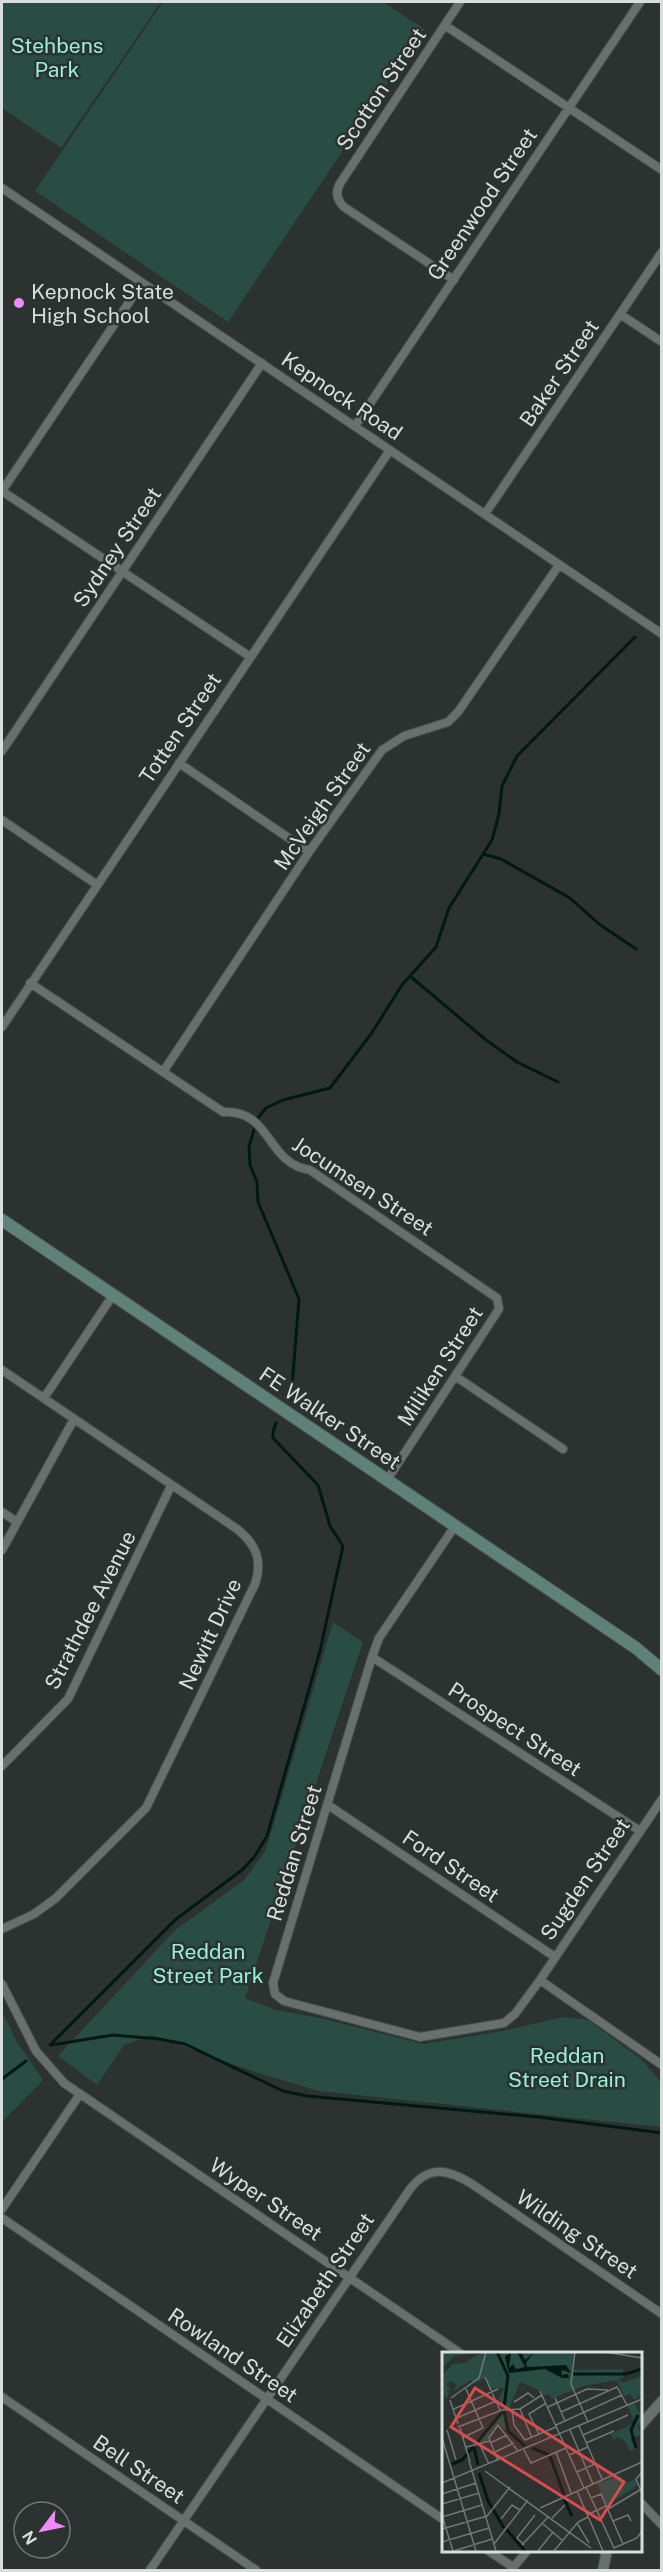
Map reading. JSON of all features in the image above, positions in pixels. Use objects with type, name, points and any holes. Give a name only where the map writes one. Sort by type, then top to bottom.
[{"type":"main road","name":"FE Walker Street","points":[[2,1220],[636,1648],[662,1670]]},
{"type":"main road","name":"FE Walker Street","points":[[636,1648],[662,1661]]},
{"type":"street","name":"Scotton Street","points":[[453,279],[344,207],[337,198],[337,192],[340,182],[460,2]]},
{"type":"street","name":"Greenwood Street","points":[[355,426],[640,2]]},
{"type":"street","points":[[446,26],[662,170]]},
{"type":"street","name":"Kepnock Road","points":[[2,188],[662,634]]},
{"type":"street","name":"Baker Street","points":[[485,514],[662,252]]},
{"type":"street","points":[[142,283],[2,491],[249,656]]},
{"type":"street","points":[[620,314],[662,342]]},
{"type":"street","name":"Sydney Street","points":[[2,751],[262,363]]},
{"type":"street","name":"Totten Street","points":[[2,1027],[249,656],[390,450]]},
{"type":"street","name":"McVeigh Street","points":[[163,1072],[309,852],[382,750],[404,736],[448,722],[458,712],[559,565]]},
{"type":"street","points":[[179,763],[309,852]]},
{"type":"street","points":[[2,820],[96,884]]},
{"type":"street","name":"Jocumsen Street","points":[[30,983],[223,1112],[244,1114],[266,1133],[280,1154],[295,1167],[310,1170],[494,1294],[499,1302]]},
{"type":"street","points":[[44,1398],[112,1295]]},
{"type":"street","name":"Miliken Street","points":[[387,1479],[499,1309],[499,1302]]},
{"type":"street","name":"Newitt Drive","points":[[2,1370],[246,1536],[257,1554],[258,1574],[146,1808],[56,1898],[34,1914],[2,1929]]},
{"type":"street","points":[[455,1376],[563,1449]]},
{"type":"street","points":[[2,1550],[74,1419]]},
{"type":"street","name":"Strathdee Avenue","points":[[2,1767],[68,1698],[171,1486]]},
{"type":"street","points":[[2,1512],[17,1522]]},
{"type":"street","name":"Reddan Street","points":[[455,1526],[379,1638],[273,1983],[275,1994],[279,1998],[413,2036],[428,2037],[504,2023],[515,2014],[540,1980]]},
{"type":"street","name":"Prospect Street","points":[[372,1658],[640,1831]]},
{"type":"street","name":"Sugden Street","points":[[540,1980],[662,1799]]},
{"type":"street","name":"Ford Street","points":[[328,1805],[555,1957]]},
{"type":"street","points":[[540,1980],[661,2064]]},
{"type":"street","name":"Wyper Street","points":[[2,1984],[26,2034],[51,2071],[80,2094],[459,2352]]},
{"type":"street","points":[[2,2209],[80,2094]]},
{"type":"street","name":"Elizabeth Street","points":[[150,2571],[410,2189],[427,2173],[444,2172],[472,2184]]},
{"type":"street","name":"Wilding Street","points":[[472,2184],[662,2314]]},
{"type":"street","name":"Rowland Street","points":[[2,2218],[442,2519]]},
{"type":"street","name":"Bell Street","points":[[2,2397],[256,2571]]},
{"type":"street","points":[[642,2424],[662,2401]]},
{"type":"street","points":[[642,2504],[660,2524]]},
{"type":"street","points":[[642,2513],[660,2524]]},
{"type":"street","points":[[488,2551],[511,2569],[527,2551]]},
{"type":"street","points":[[600,2551],[603,2571]]},
{"type":"street","points":[[603,2571],[607,2551]]},
{"type":"green space","name":"Stehbens Park","points":[[4,2],[161,2],[61,148],[2,108],[2,6]]},
{"type":"green space","points":[[163,2],[383,2],[424,29],[228,322],[35,191]]},
{"type":"green space","points":[[333,1622],[363,1642],[245,1998],[276,2010],[324,2019],[423,2044],[503,2031],[563,2017],[588,2020],[641,2059],[661,2082],[661,2127],[319,2091],[255,2072],[152,2035],[124,2045],[97,2085],[58,2056],[174,1931],[244,1880],[266,1850]]},
{"type":"green space","points":[[2,2011],[17,2042],[43,2080],[2,2122]]},
{"type":"waterway","points":[[257,1119],[266,1108],[283,1100],[330,1088],[371,1034],[402,985],[436,947],[449,908],[492,840],[499,814],[502,786],[517,756],[635,637]]},
{"type":"waterway","points":[[483,854],[501,859],[570,898],[599,924],[636,949]]},
{"type":"waterway","points":[[410,976],[486,1040],[517,1062],[558,1082]]},
{"type":"waterway","points":[[255,1126],[249,1147],[250,1165],[257,1182],[258,1202],[299,1299],[291,1399]]},
{"type":"waterway","points":[[50,2045],[175,1920],[242,1870],[255,1856],[267,1836],[320,1651],[343,1546],[330,1526],[318,1485],[273,1438],[276,1423]]},
{"type":"waterway","points":[[51,2045],[113,2035],[159,2039],[185,2044],[283,2091],[307,2096],[538,2117],[662,2133]]},
{"type":"waterway","points":[[2,2079],[26,2061]]},
{"type":"place","name":"Kepnock State High School","points":[[19,303]]},
{"type":"park label","name":"Reddan Street Park","points":[[208,1963]]},
{"type":"park label","name":"Reddan Street Drain","points":[[567,2067]]}]
